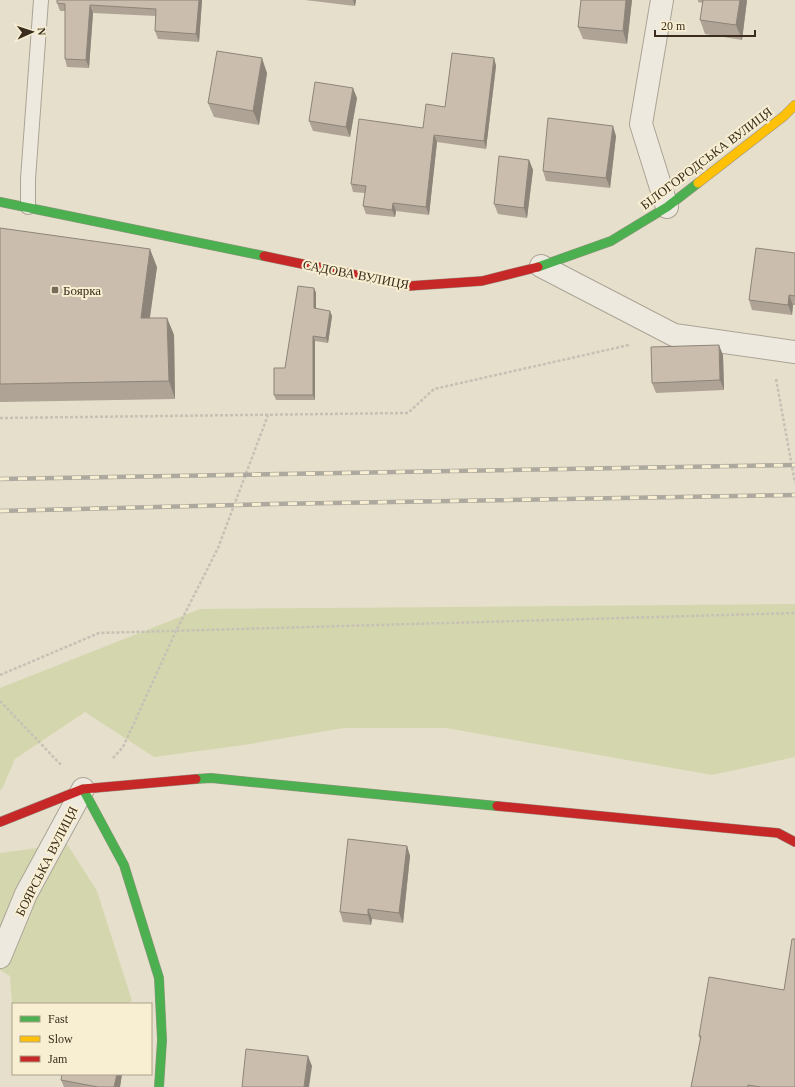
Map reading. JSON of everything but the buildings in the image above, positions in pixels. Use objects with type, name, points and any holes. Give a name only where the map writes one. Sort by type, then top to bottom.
[{"type":"street","points":[[662,0],[641,124],[667,207]]},
{"type":"street","name":"БІЛОГОРОДСЬКА ВУЛИЦЯ","points":[[542,266],[611,241],[667,207],[784,116],[795,105]]},
{"type":"street","name":"САДОВА ВУЛИЦЯ","points":[[0,202],[410,286],[482,281],[542,266]]},
{"type":"street","points":[[542,266],[674,335],[795,352]]},
{"type":"street","points":[[0,822],[84,789],[211,778],[778,833],[795,842]]},
{"type":"street","points":[[84,789],[124,865],[158,978],[162,1040],[159,1087]]},
{"type":"street","name":"БОЯРСЬКА ВУЛИЦЯ","points":[[0,957],[26,894],[84,789]]},
{"type":"lane","points":[[28,207],[28,179],[41,0]]},
{"type":"path","points":[[0,418],[408,413],[434,389],[630,345]]},
{"type":"path","points":[[771,349],[795,483]]},
{"type":"path","points":[[0,701],[84,789],[123,747],[176,630],[218,548],[268,415]]},
{"type":"path","points":[[0,675],[99,633],[795,613]]},
{"type":"green space","points":[[795,604],[795,757],[712,775],[446,728],[344,728],[244,745],[154,757],[85,712],[15,759],[2,789],[0,790],[0,688],[200,609]]},
{"type":"green space","points":[[67,844],[97,891],[132,1001],[128,1003],[12,1003],[10,976],[0,970],[0,853]]},
{"type":"railway","points":[[0,479],[795,465]]},
{"type":"railway","points":[[0,511],[272,504],[795,495]]},
{"type":"traffic: fast","points":[[538,267],[611,241],[667,207],[698,183]]},
{"type":"traffic: fast","points":[[0,202],[264,256]]},
{"type":"traffic: fast","points":[[196,779],[211,778],[497,806]]},
{"type":"traffic: fast","points":[[83,789],[124,865],[159,978],[162,1040],[159,1087]]},
{"type":"traffic: slow","points":[[698,183],[784,116],[795,105]]},
{"type":"traffic: jam","points":[[264,256],[409,286],[482,281],[538,267]]},
{"type":"traffic: jam","points":[[0,822],[83,789],[196,779]]},
{"type":"traffic: jam","points":[[497,806],[778,833],[795,842]]},
{"type":"place","name":"Боярка","points":[[55,290]]}]
